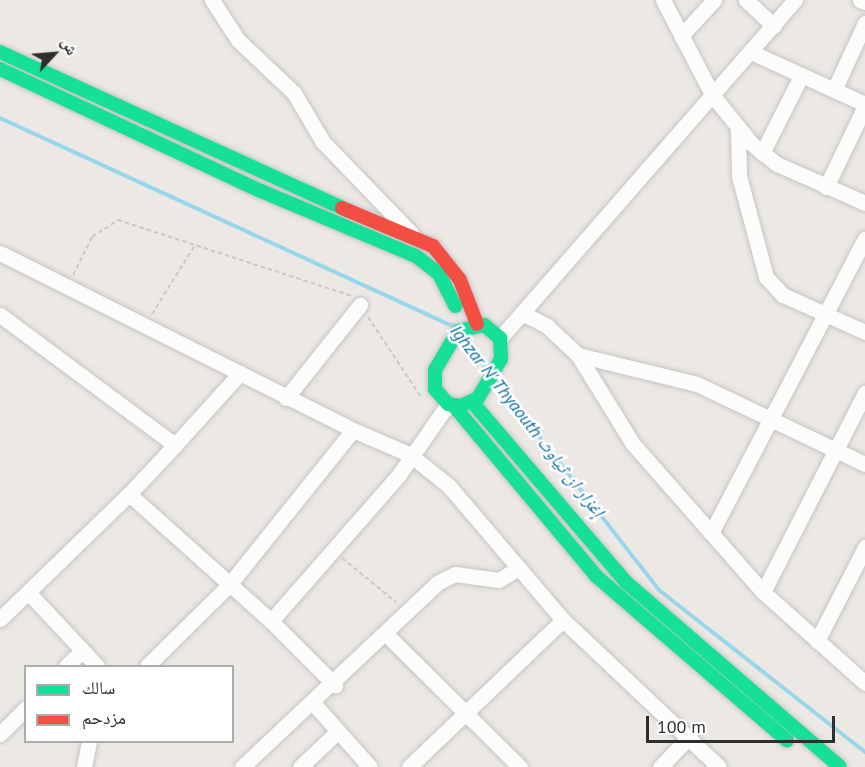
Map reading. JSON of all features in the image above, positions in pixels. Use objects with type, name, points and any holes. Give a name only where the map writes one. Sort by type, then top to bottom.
[{"type":"street","points":[[212,0],[238,40],[294,93],[323,142],[413,236],[449,261],[471,325]]},
{"type":"street","points":[[663,0],[713,96],[738,129],[762,153],[826,187],[865,203]]},
{"type":"street","points":[[681,36],[714,0]]},
{"type":"street","points":[[746,0],[774,26]]},
{"type":"street","points":[[473,403],[501,359],[500,339],[795,0]]},
{"type":"street","points":[[860,0],[865,2]]},
{"type":"street","points":[[834,90],[865,23]]},
{"type":"street","points":[[0,52],[264,175],[413,236]]},
{"type":"street","points":[[752,52],[865,105],[826,187]]},
{"type":"street","points":[[0,69],[261,191],[416,256],[447,286],[471,325],[500,339]]},
{"type":"street","points":[[762,153],[801,76]]},
{"type":"street","points":[[738,129],[739,176],[766,277],[783,295],[865,332]]},
{"type":"street","points":[[711,533],[773,423],[865,239]]},
{"type":"street","points":[[0,253],[146,322],[286,398],[410,454],[450,486],[563,620],[690,736],[719,767]]},
{"type":"street","points":[[286,398],[360,305]]},
{"type":"street","points":[[522,313],[547,326],[578,355],[633,444],[763,592],[865,683]]},
{"type":"street","points":[[0,315],[175,445]]},
{"type":"street","points":[[471,325],[433,376],[438,395],[451,405],[603,584],[819,767]]},
{"type":"street","points":[[578,355],[697,384],[773,423],[865,464]]},
{"type":"street","points":[[0,619],[129,494],[240,373]]},
{"type":"street","points":[[763,592],[865,393]]},
{"type":"street","points":[[271,621],[398,476],[410,454],[451,405],[473,403]]},
{"type":"street","points":[[473,403],[627,583],[840,767]]},
{"type":"street","points":[[148,665],[229,585],[353,430]]},
{"type":"street","points":[[129,494],[271,621],[335,685]]},
{"type":"street","points":[[817,641],[865,547]]},
{"type":"street","points":[[242,767],[335,685],[388,636],[408,612],[449,576],[499,580],[518,568]]},
{"type":"street","points":[[28,592],[97,665]]},
{"type":"street","points":[[409,767],[563,620]]},
{"type":"street","points":[[388,636],[520,767]]},
{"type":"street","points":[[67,665],[82,651]]},
{"type":"street","points":[[314,704],[370,767]]},
{"type":"street","points":[[0,734],[24,710]]},
{"type":"street","points":[[300,767],[337,732]]},
{"type":"street","points":[[660,767],[690,736]]},
{"type":"street","points":[[84,767],[89,743]]},
{"type":"path","points":[[69,285],[92,237],[109,223],[130,222],[195,246],[344,290],[360,305],[423,399]]},
{"type":"path","points":[[146,322],[195,246]]},
{"type":"path","points":[[333,551],[408,612]]},
{"type":"waterway","name":"Ighzar N' Thyaouth إغزار ان ثياوث","points":[[0,118],[454,327]]},
{"type":"waterway","name":"Ighzar N' Thyaouth إغزار ان ثياوث","points":[[462,337],[487,369]]},
{"type":"waterway","name":"Ighzar N' Thyaouth إغزار ان ثياوث","points":[[495,380],[659,590],[865,752]]},
{"type":"traffic: fast","points":[[0,52],[342,208]]},
{"type":"traffic: fast","points":[[0,69],[261,191],[416,256],[439,274],[455,306]]},
{"type":"traffic: fast","points":[[484,325],[500,338],[501,359],[478,398],[461,406],[448,404],[435,389],[435,370],[458,331],[484,325]]},
{"type":"traffic: fast","points":[[473,403],[627,583],[840,767]]},
{"type":"traffic: fast","points":[[454,406],[596,576],[787,740]]},
{"type":"traffic: jam","points":[[342,208],[433,246],[460,280],[477,324]]}]
